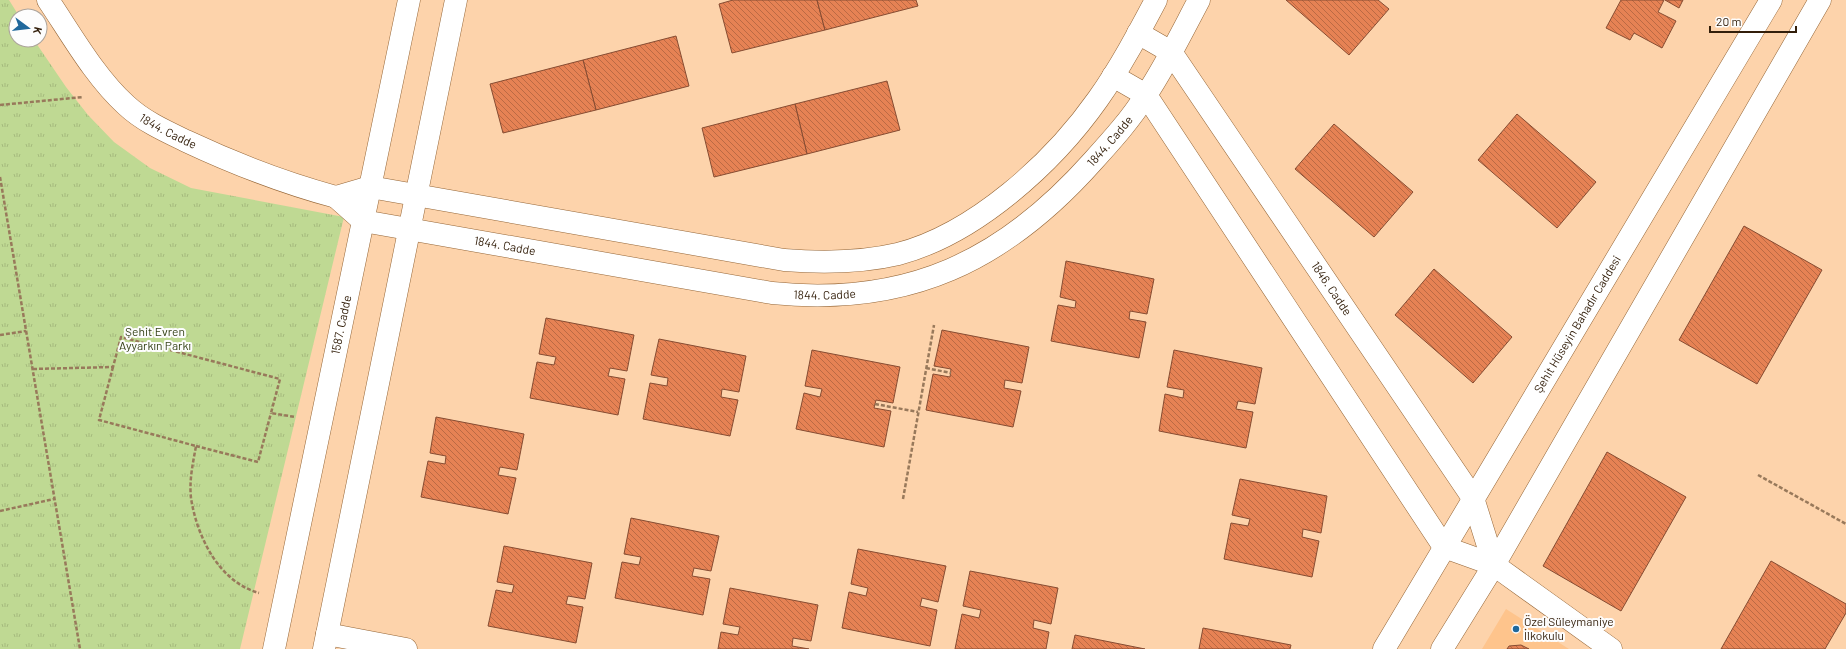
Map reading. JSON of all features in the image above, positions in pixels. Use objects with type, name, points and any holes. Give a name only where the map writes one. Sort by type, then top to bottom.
[{"type":"street","name":"1844. Cadde","points":[[48,0],[93,66],[115,94],[126,105],[154,125],[213,154],[288,184],[336,197],[363,221],[772,293],[804,296],[878,290],[906,285],[958,267],[992,248],[1023,228],[1054,202],[1114,138],[1146,96],[1199,0]]},
{"type":"street","name":"1587. Cadde","points":[[274,649],[409,0]]},
{"type":"street","points":[[406,649],[326,642],[456,0]]},
{"type":"street","name":"1844. Cadde","points":[[336,197],[370,188],[784,260],[821,263],[870,259],[898,254],[945,237],[989,210],[1022,183],[1075,129],[1113,76],[1156,0]]},
{"type":"street","name":"Şehit Hüseyin Bahadır Caddesi","points":[[1384,649],[1771,0]]},
{"type":"street","points":[[1442,649],[1494,565],[1820,0]]},
{"type":"street","name":"1846. Cadde","points":[[1138,33],[1171,52],[1473,498],[1494,565]]},
{"type":"street","points":[[1113,76],[1146,96],[1444,547],[1494,565],[1611,649]]},
{"type":"path","points":[[0,104],[115,94]]},
{"type":"path","points":[[0,177],[80,649]]},
{"type":"path","points":[[903,499],[934,325]]},
{"type":"path","points":[[0,335],[26,331]]},
{"type":"path","points":[[121,337],[280,379],[258,462],[99,420],[113,367],[121,337]]},
{"type":"path","points":[[33,369],[113,367]]},
{"type":"path","points":[[926,368],[951,373]]},
{"type":"path","points":[[875,404],[918,412]]},
{"type":"path","points":[[271,413],[322,422]]},
{"type":"path","points":[[196,446],[191,474],[191,498],[199,528],[208,548],[220,568],[234,581],[250,590],[285,599]]},
{"type":"path","points":[[1758,475],[1846,524]]},
{"type":"path","points":[[0,511],[54,498]]},
{"type":"shaded area","name":"Özel Süleymaniye İlkokulu","points":[[1506,609],[1569,649],[1482,649]]},
{"type":"green space","name":"Şehit Evren Ayyarkın Parkı","points":[[0,0],[9,0],[14,8],[8,8],[8,48],[39,48],[66,87],[88,115],[114,142],[150,168],[191,188],[344,217],[240,649],[0,649]]},
{"type":"building","points":[[733,0],[817,0],[825,30],[732,53],[719,4]]},
{"type":"building","points":[[817,0],[916,0],[918,6],[825,30]]},
{"type":"building","points":[[1286,0],[1378,0],[1389,9],[1349,55]]},
{"type":"building","points":[[1621,0],[1664,0],[1658,12],[1676,21],[1662,48],[1634,33],[1630,40],[1606,28]]},
{"type":"building","points":[[1665,0],[1683,0],[1679,8]]},
{"type":"building","points":[[676,36],[689,86],[596,110],[583,60]]},
{"type":"building","points":[[583,60],[596,110],[503,133],[490,84]]},
{"type":"building","points":[[887,81],[900,130],[807,154],[795,104]]},
{"type":"building","points":[[795,104],[807,154],[714,177],[702,128]]},
{"type":"building","points":[[1517,114],[1596,182],[1557,228],[1478,160]]},
{"type":"building","points":[[1334,124],[1413,192],[1374,237],[1295,169]]},
{"type":"building","points":[[1744,226],[1822,270],[1757,384],[1679,340]]},
{"type":"building","points":[[1066,261],[1154,279],[1147,314],[1130,311],[1129,319],[1146,322],[1139,358],[1051,341],[1058,305],[1075,308],[1076,301],[1060,297]]},
{"type":"building","points":[[1434,269],[1512,337],[1473,383],[1395,315]]},
{"type":"building","points":[[546,318],[634,335],[627,371],[610,368],[608,376],[625,379],[618,415],[530,398],[537,362],[554,365],[556,357],[539,354]]},
{"type":"building","points":[[942,330],[1029,347],[1022,383],[1005,380],[1004,388],[1021,391],[1013,427],[926,410],[933,374],[950,377],[951,369],[934,366]]},
{"type":"building","points":[[659,339],[746,356],[739,392],[722,389],[721,397],[738,400],[730,436],[643,419],[650,383],[667,386],[668,378],[651,375]]},
{"type":"building","points":[[812,350],[900,367],[893,403],[876,400],[874,408],[891,411],[884,447],[796,429],[804,393],[820,397],[822,389],[805,386]]},
{"type":"building","points":[[1174,350],[1262,368],[1255,404],[1238,401],[1236,409],[1253,412],[1246,448],[1159,431],[1165,394],[1183,398],[1184,390],[1167,387]]},
{"type":"building","points":[[436,417],[524,434],[517,470],[500,467],[498,475],[516,478],[508,514],[421,497],[428,461],[445,464],[446,456],[430,453]]},
{"type":"building","points":[[1607,452],[1686,497],[1621,611],[1543,566]]},
{"type":"building","points":[[1240,479],[1327,496],[1321,533],[1303,529],[1302,537],[1319,541],[1312,577],[1224,559],[1231,523],[1248,526],[1250,519],[1232,515]]},
{"type":"building","points":[[631,518],[719,536],[711,571],[694,568],[692,576],[710,579],[703,615],[615,598],[622,562],[639,565],[641,557],[624,554]]},
{"type":"building","points":[[504,546],[592,563],[585,599],[568,596],[566,604],[583,607],[576,643],[488,626],[496,590],[512,593],[514,585],[497,582]]},
{"type":"building","points":[[858,549],[946,566],[938,602],[922,598],[920,606],[937,610],[930,646],[842,628],[849,592],[866,596],[868,588],[851,584]]},
{"type":"building","points":[[1771,561],[1846,604],[1846,613],[1825,649],[1721,649]]},
{"type":"building","points":[[970,571],[1058,588],[1051,624],[1034,620],[1033,628],[1049,632],[1046,649],[955,649],[962,614],[979,618],[981,610],[963,606]]},
{"type":"building","points":[[730,588],[818,605],[811,641],[793,638],[792,646],[809,649],[718,649],[721,632],[738,635],[740,627],[723,624]]},
{"type":"building","points":[[1203,628],[1291,645],[1290,649],[1199,649]]},
{"type":"building","points":[[1075,635],[1145,649],[1072,649]]},
{"type":"building","points":[[1521,645],[1529,649],[1507,649],[1509,646]]},
{"type":"place","name":"Özel Süleymaniye İlkokulu","points":[[1516,629]]}]
